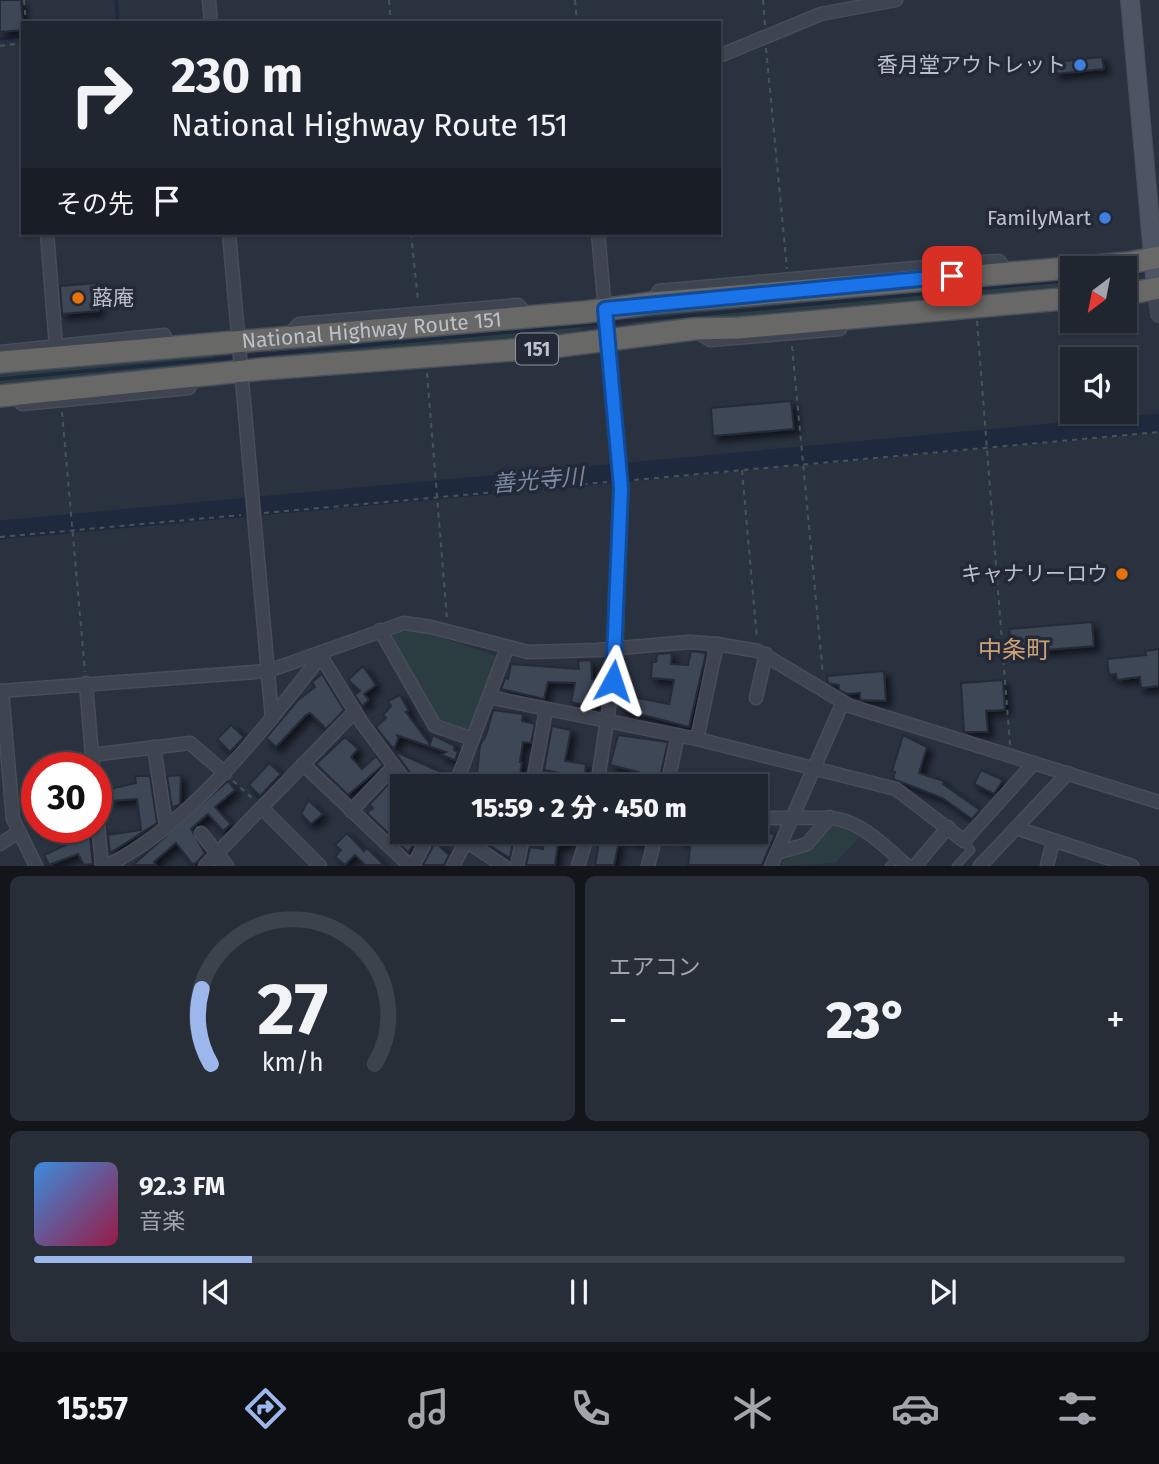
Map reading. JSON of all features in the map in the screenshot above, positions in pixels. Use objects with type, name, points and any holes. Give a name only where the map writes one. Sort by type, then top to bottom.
[{"type":"highway","name":"National Highway Route 151","points":[[0,362],[530,317],[652,303],[1007,271],[1129,263],[1156,272]]},
{"type":"highway","points":[[1138,285],[1156,272]]},
{"type":"highway","name":"National Highway Route 151","points":[[0,396],[307,366],[552,347],[694,330],[1060,299]]},
{"type":"main road","points":[[1130,0],[1156,272]]},
{"type":"street","points":[[209,0],[211,21]]},
{"type":"street","points":[[721,55],[821,14],[871,1],[896,0]]},
{"type":"street","points":[[47,235],[56,346]]},
{"type":"street","points":[[229,235],[272,718]]},
{"type":"street","points":[[598,235],[620,476],[616,648],[599,774]]},
{"type":"street","points":[[652,303],[659,291],[999,261],[1007,271]]},
{"type":"street","points":[[1156,272],[1159,314]]},
{"type":"street","points":[[694,330],[710,340],[791,334],[1048,309],[1060,302]]},
{"type":"street","points":[[288,336],[299,324],[518,305],[530,317]]},
{"type":"street","points":[[0,352],[164,335],[171,349]]},
{"type":"street","points":[[307,366],[314,374],[551,354],[552,347]]},
{"type":"street","points":[[0,406],[189,388],[193,378]]},
{"type":"street","points":[[36,866],[13,819],[5,789],[1,691],[268,671],[337,649],[380,630],[404,623],[507,648],[554,652],[689,642],[717,644],[762,653],[843,702],[1159,802]]},
{"type":"street","points":[[380,630],[435,726],[473,739]]},
{"type":"street","points":[[697,738],[717,644]]},
{"type":"street","points":[[460,774],[507,648]]},
{"type":"street","points":[[319,653],[355,711],[400,774]]},
{"type":"street","points":[[101,843],[104,866],[166,826],[225,773],[318,660],[319,653]]},
{"type":"street","points":[[756,698],[762,653]]},
{"type":"street","points":[[86,683],[91,752]]},
{"type":"street","points":[[489,697],[697,738],[896,789],[964,841],[1034,763]]},
{"type":"street","points":[[771,866],[843,702]]},
{"type":"street","points":[[534,774],[546,710]]},
{"type":"street","points":[[205,866],[355,711]]},
{"type":"street","points":[[670,774],[678,735]]},
{"type":"street","points":[[112,757],[154,747],[190,743],[225,773]]},
{"type":"street","points":[[154,747],[166,826]]},
{"type":"street","points":[[303,764],[412,866],[424,844]]},
{"type":"street","points":[[351,811],[394,766]]},
{"type":"street","points":[[980,866],[1068,773]]},
{"type":"street","points":[[262,808],[320,866]]},
{"type":"street","points":[[777,853],[807,844],[830,817]]},
{"type":"street","points":[[768,818],[791,820],[830,817],[864,831],[898,863]]},
{"type":"street","points":[[915,866],[948,827]]},
{"type":"street","points":[[1016,828],[1098,860],[1132,866]]},
{"type":"street","points":[[0,844],[19,832]]},
{"type":"street","points":[[201,834],[227,866]]},
{"type":"street","points":[[1047,866],[1053,841]]},
{"type":"street","points":[[453,866],[464,844]]},
{"type":"street","points":[[471,844],[504,866]]},
{"type":"street","points":[[517,866],[521,844]]},
{"type":"street","points":[[578,866],[585,844]]},
{"type":"street","points":[[648,866],[654,844]]},
{"type":"lane","points":[[956,866],[971,850],[964,841]]},
{"type":"path","points":[[24,0],[26,21]]},
{"type":"path","points":[[389,0],[391,21]]},
{"type":"path","points":[[575,0],[577,21]]},
{"type":"path","points":[[763,0],[788,281]]},
{"type":"path","points":[[0,46],[21,43]]},
{"type":"path","points":[[411,235],[419,314]]},
{"type":"path","points":[[976,315],[1011,756]]},
{"type":"path","points":[[791,334],[824,691]]},
{"type":"path","points":[[426,365],[449,634]]},
{"type":"path","points":[[61,401],[86,683]]},
{"type":"path","points":[[0,537],[254,509],[436,496],[620,476],[742,470],[1159,432]]},
{"type":"path","points":[[742,470],[762,653]]},
{"type":"path","points":[[225,773],[262,808]]},
{"type":"shaded area","points":[[996,278],[1060,280],[1060,292],[632,326],[631,311]]},
{"type":"shaded area","points":[[580,321],[582,336],[267,361],[265,347]]},
{"type":"shaded area","points":[[214,353],[216,370],[0,389],[0,369]]},
{"type":"shaded area","points":[[403,630],[428,633],[496,656],[472,731],[468,733],[441,724],[389,639],[391,634]]},
{"type":"shaded area","points":[[834,822],[860,837],[835,863],[780,866],[783,861],[806,849]]},
{"type":"building","points":[[0,0],[21,0],[21,30],[0,32]]},
{"type":"building","points":[[1102,57],[1104,69],[1055,74],[1054,62]]},
{"type":"building","name":"蕗庵","points":[[97,283],[99,311],[62,314],[60,286]]},
{"type":"building","points":[[791,401],[794,429],[713,436],[711,408]]},
{"type":"building","points":[[1092,622],[1094,646],[1012,653],[1009,629]]},
{"type":"building","points":[[1159,649],[1159,686],[1141,688],[1140,677],[1117,680],[1116,674],[1109,675],[1107,659],[1146,655],[1145,651]]},
{"type":"building","points":[[691,651],[706,653],[689,727],[620,709],[623,695],[669,704],[674,680],[651,678],[652,662],[656,662],[657,654],[672,653],[671,664],[688,665]]},
{"type":"building","points":[[591,660],[592,679],[601,680],[600,687],[603,688],[594,708],[571,702],[575,683],[548,682],[544,699],[501,689],[505,678],[508,679],[511,664],[579,669],[578,661]]},
{"type":"building","points":[[363,666],[376,685],[364,694],[369,700],[362,706],[355,695],[360,691],[348,680]]},
{"type":"building","points":[[884,671],[886,701],[860,700],[860,693],[847,694],[839,690],[839,685],[828,683],[827,676]]},
{"type":"building","points":[[322,674],[344,710],[326,729],[310,713],[306,715],[276,747],[266,738],[297,701],[315,687],[312,682]]},
{"type":"building","points":[[1003,680],[1005,710],[986,711],[988,732],[964,732],[961,683]]},
{"type":"building","points":[[400,695],[409,711],[406,712],[430,744],[433,735],[455,746],[454,750],[458,752],[455,760],[441,755],[446,752],[396,735],[399,737],[394,749],[386,740],[376,727],[386,718],[383,715],[391,706],[388,701]]},
{"type":"building","points":[[493,710],[523,714],[522,721],[535,724],[531,743],[523,742],[520,774],[477,774],[480,745],[486,735]]},
{"type":"building","points":[[231,725],[244,737],[230,752],[217,739]]},
{"type":"building","points":[[552,726],[571,730],[565,761],[586,764],[585,774],[544,770]]},
{"type":"building","points":[[618,735],[668,742],[661,774],[637,774],[638,772],[610,765]]},
{"type":"building","points":[[903,735],[927,747],[919,773],[944,781],[943,784],[980,810],[972,819],[942,798],[893,779],[895,772],[892,771]]},
{"type":"building","points":[[345,737],[358,749],[351,757],[362,769],[376,756],[383,765],[348,795],[316,764]]},
{"type":"building","points":[[394,751],[446,774],[411,774]]},
{"type":"building","points":[[269,763],[281,774],[260,796],[249,785]]},
{"type":"building","points":[[981,770],[1003,780],[994,794],[974,784]]},
{"type":"building","points":[[181,775],[180,804],[172,808],[167,776]]},
{"type":"building","points":[[135,776],[150,776],[157,823],[110,853],[109,843],[112,843],[112,835],[141,830],[137,799],[112,801],[112,789],[136,783]]},
{"type":"building","points":[[228,781],[235,790],[215,807],[231,824],[223,831],[208,814],[191,829],[205,853],[198,861],[193,865],[176,843],[154,862],[156,865],[133,865]]},
{"type":"building","points":[[390,782],[390,835],[367,813],[373,808],[369,805]]},
{"type":"building","points":[[308,800],[323,814],[311,824],[301,814]]},
{"type":"building","points":[[347,833],[364,851],[367,848],[384,865],[365,865],[355,855],[345,865],[335,857],[341,850],[335,845]]},
{"type":"building","points":[[768,833],[775,834],[762,865],[688,865],[691,844],[768,844]]},
{"type":"building","points":[[70,843],[91,843],[93,864],[84,865],[78,854],[49,865],[44,855]]},
{"type":"building","points":[[400,844],[414,844],[408,852]]},
{"type":"building","points":[[434,844],[449,855],[444,865],[423,865]]},
{"type":"building","points":[[487,844],[512,844],[510,858]]},
{"type":"building","points":[[544,844],[558,844],[555,865],[526,865],[530,847],[543,849]]},
{"type":"building","points":[[599,844],[619,844],[614,865],[595,865]]},
{"type":"waterway","points":[[116,0],[118,21]]},
{"type":"waterway","points":[[0,39],[21,36]]},
{"type":"waterway","points":[[1138,273],[1148,272]]},
{"type":"waterway","points":[[0,379],[1060,281]]},
{"type":"waterway","name":"善光寺川","points":[[0,530],[1159,423]]},
{"type":"place","name":"香月堂アウトレット","points":[[1080,65]]},
{"type":"place","name":"FamilyMart","points":[[1105,218]]},
{"type":"place","name":"蕗庵","points":[[78,298]]},
{"type":"place","name":"キャナリーロウ","points":[[1122,574]]},
{"type":"district","name":"中条町","points":[[1014,650]]},
{"type":"route","points":[[613,681],[616,661],[615,612],[621,488],[605,309],[952,276]]}]
